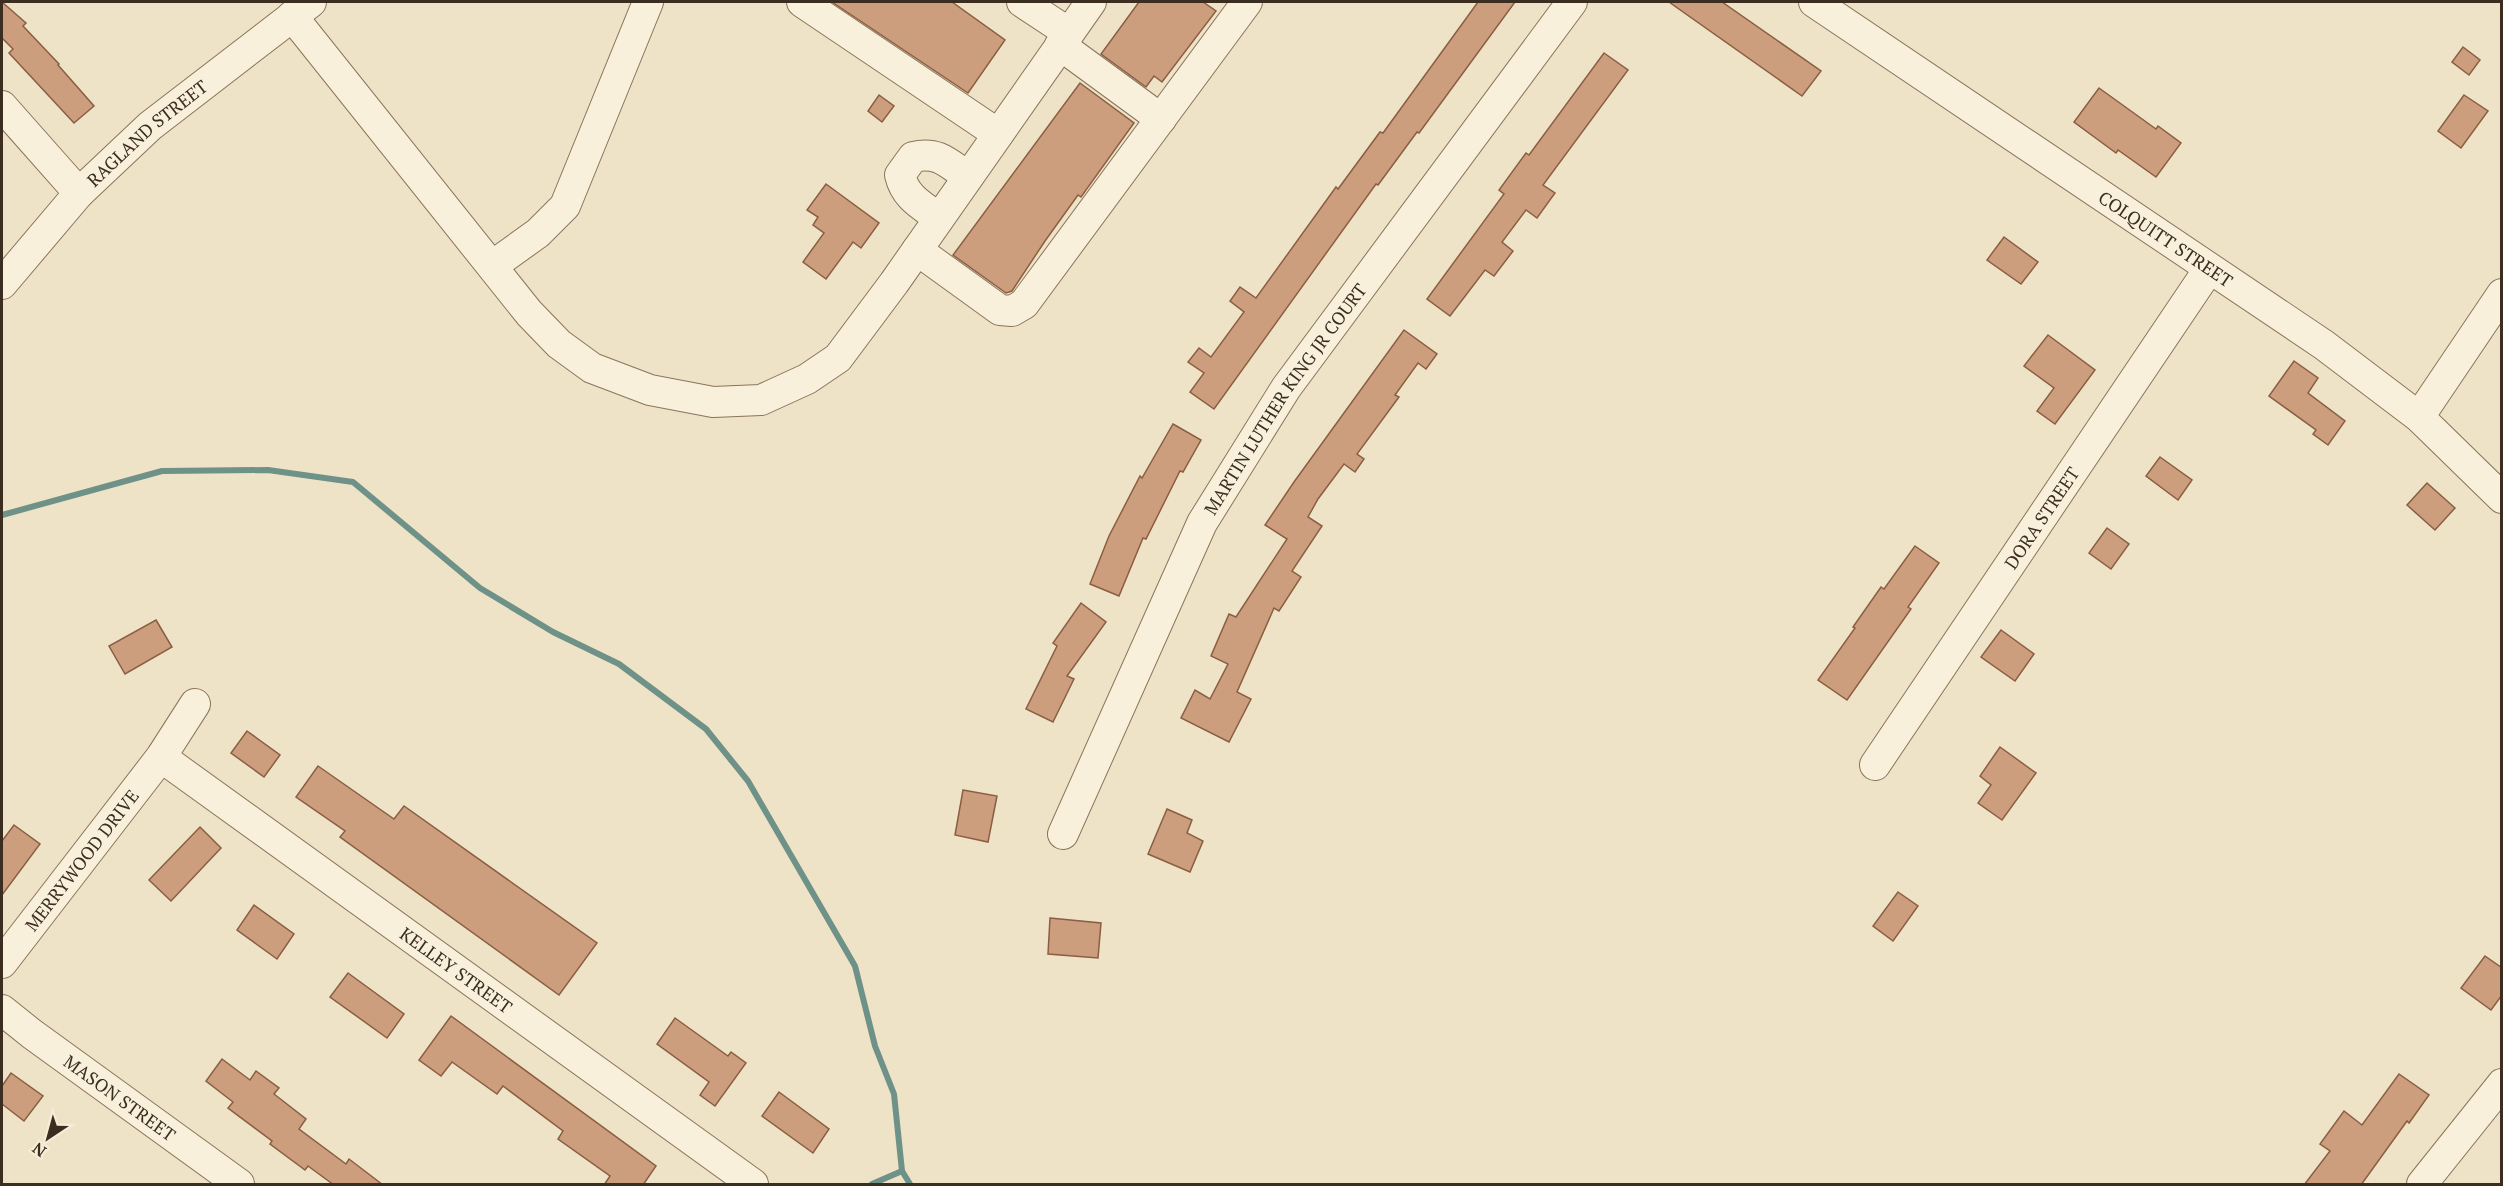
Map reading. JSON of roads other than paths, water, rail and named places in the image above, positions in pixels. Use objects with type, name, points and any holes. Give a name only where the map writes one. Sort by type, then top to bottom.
[{"type":"street","points":[[492,266],[538,233],[565,206],[648,2]]},
{"type":"street","points":[[802,2],[998,134]]},
{"type":"street","points":[[1022,2],[1161,119]]},
{"type":"street","points":[[302,9],[492,266],[529,313],[559,344],[592,368],[650,390],[713,402],[761,400],[807,379],[838,358],[917,250],[1091,2]]},
{"type":"street","points":[[917,250],[1000,310],[1012,311],[1024,304],[1247,2]]},
{"type":"street","name":"MARTIN LUTHER KING JR COURT","points":[[1063,834],[1202,523],[1286,388],[1572,2]]},
{"type":"street","name":"COLQUITT STREET","points":[[1814,2],[2324,345],[2419,417],[2502,498]]},
{"type":"street","name":"RAGLAND STREET","points":[[2,284],[79,193],[150,126],[302,9]]},
{"type":"street","points":[[2,106],[79,193]]},
{"type":"street","points":[[939,218],[912,199],[903,188],[900,175],[913,157],[927,154],[940,157],[968,177]]},
{"type":"street","name":"DORA STREET","points":[[1875,765],[2209,269]]},
{"type":"street","points":[[2419,417],[2502,294]]},
{"type":"street","name":"MERRYWOOD DRIVE","points":[[2,963],[161,757],[195,704]]},
{"type":"street","name":"KELLEY STREET","points":[[161,757],[753,1185]]},
{"type":"street","name":"MASON STREET","points":[[2,1010],[238,1185]]},
{"type":"street","points":[[2422,1185],[2502,1084]]},
{"type":"waterway","points":[[2,515],[162,471],[268,470],[353,482],[480,588],[553,632],[619,664],[706,729],[748,781],[855,966],[875,1046],[894,1094],[902,1171],[910,1184]]},
{"type":"waterway","points":[[872,1184],[902,1171]]}]
